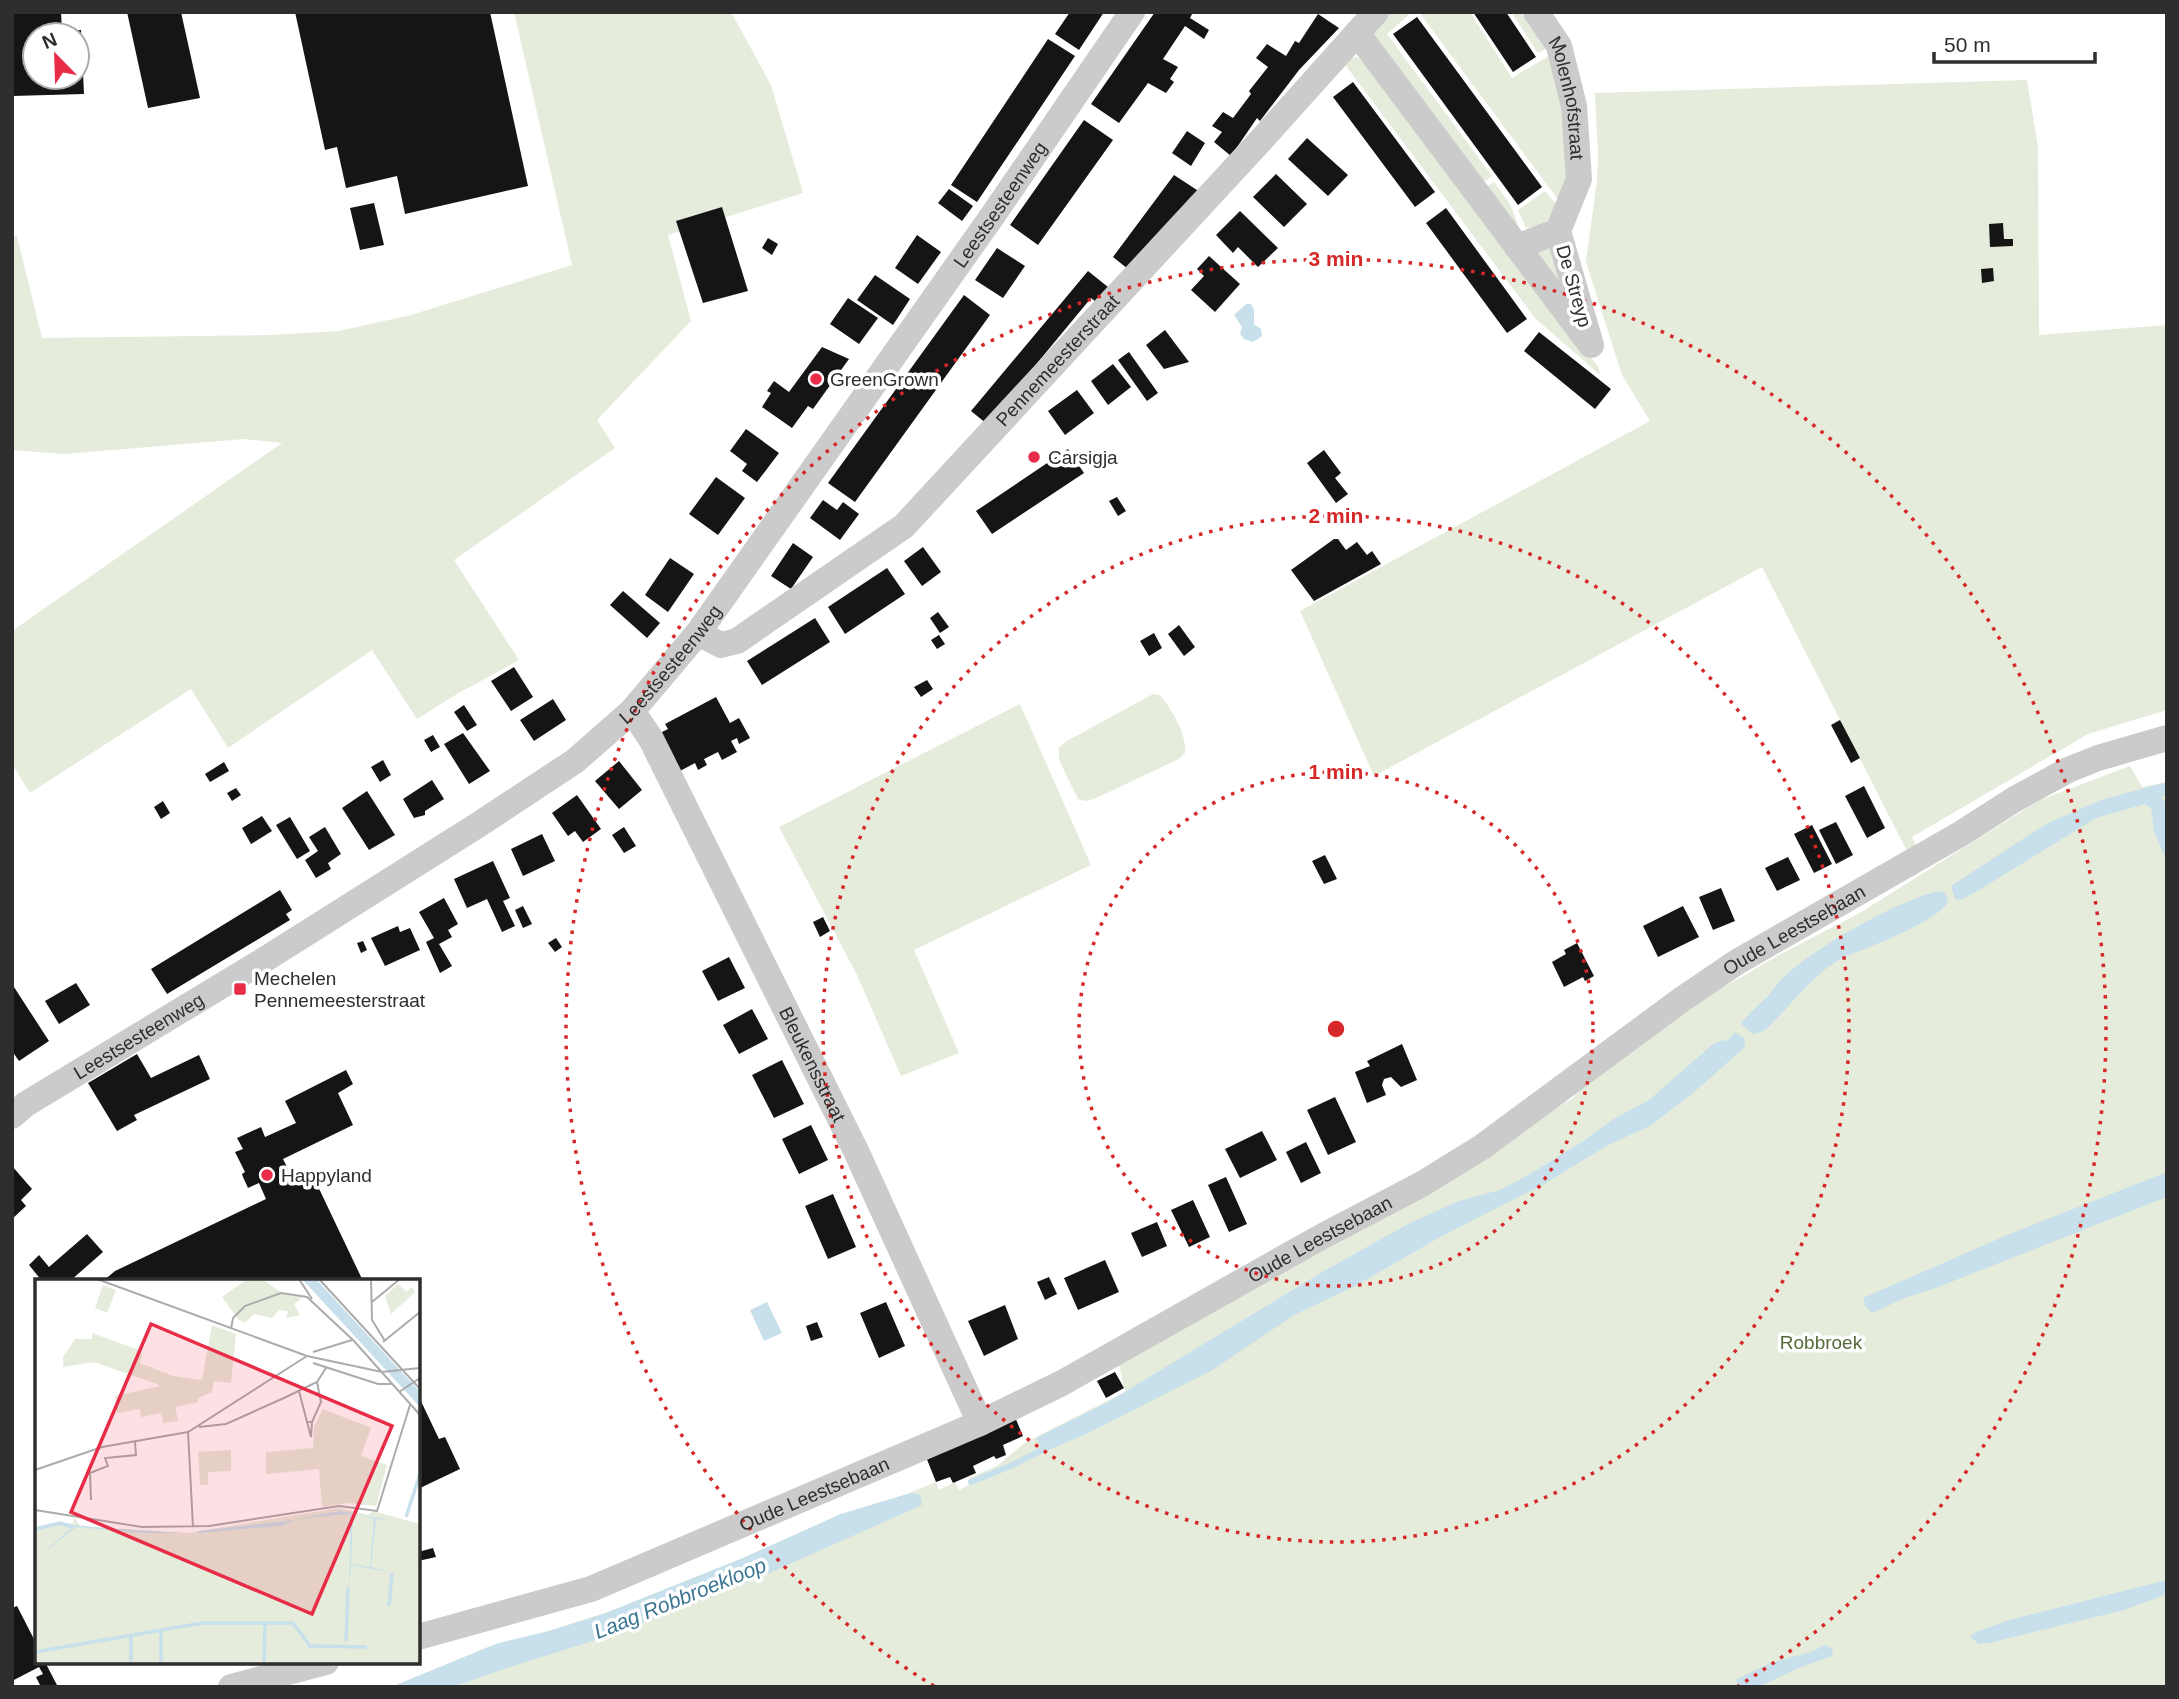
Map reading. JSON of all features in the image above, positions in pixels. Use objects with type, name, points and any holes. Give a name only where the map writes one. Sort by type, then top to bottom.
[{"type":"street","name":"Leestsesteenweg","points":[[12,1116],[26,1104],[264,960],[478,825],[575,761],[632,711],[698,633],[993,215],[1132,12]]},
{"type":"street","name":"Pennemeesterstraat","points":[[698,633],[720,645],[737,641],[904,526],[1376,12]]},
{"type":"street","name":"Molenhofstraat","points":[[1536,12],[1559,46],[1574,106],[1579,179],[1558,231]]},
{"type":"street","name":"De Streyp","points":[[1357,33],[1517,247],[1591,345],[1558,231],[1517,247]]},
{"type":"street","name":"Bleukensstraat","points":[[632,711],[651,739],[693,821],[856,1150],[980,1423]]},
{"type":"street","name":"Oude Leestsebaan","points":[[420,1636],[591,1589],[980,1423],[1102,1362],[1442,1172],[1482,1147],[1681,1000],[1737,962],[1941,846],[2015,799],[2068,770],[2098,758],[2167,738]]},
{"type":"street","points":[[231,1687],[318,1664]]},
{"type":"green space","points":[[514,12],[731,12],[771,85],[803,193],[668,235],[691,321],[597,420],[615,448],[454,560],[519,660],[417,719],[372,650],[228,748],[191,689],[30,793],[12,764],[12,631],[282,443],[244,439],[65,454],[12,450],[12,236],[17,236],[42,338],[271,335],[339,331],[411,315],[572,265]]},
{"type":"green space","points":[[1386,12],[1412,12],[1387,34],[1492,176],[1480,185],[1374,37],[1373,27]]},
{"type":"green space","points":[[1419,12],[1470,12],[1512,78],[1552,54],[1568,103],[1571,173],[1562,205]]},
{"type":"green space","points":[[1511,12],[1521,12],[1545,49],[1538,53]]},
{"type":"green space","points":[[1357,57],[1365,63],[1550,311],[1598,366],[1600,375],[1535,318],[1343,62]]},
{"type":"green space","points":[[2027,80],[2038,146],[2039,335],[2167,325],[2167,710],[2088,734],[1912,837],[1916,846],[1907,851],[1762,567],[1374,776],[1300,611],[1650,421],[1622,375],[1586,262],[1597,181],[1595,93]]},
{"type":"green space","points":[[1494,182],[1510,204],[1518,225],[1507,218],[1483,189]]},
{"type":"green space","points":[[1545,191],[1560,209],[1543,225],[1526,228],[1518,210]]},
{"type":"green space","points":[[1549,243],[1570,299],[1534,254]]},
{"type":"green space","points":[[1153,694],[1160,695],[1174,715],[1184,738],[1185,753],[1179,759],[1094,799],[1078,799],[1059,760],[1059,748],[1065,742]]},
{"type":"green space","points":[[1020,704],[1091,865],[914,950],[959,1053],[901,1076],[857,975],[779,827]]},
{"type":"green space","name":"Robbroek","points":[[2130,766],[2142,787],[2167,782],[2167,1687],[392,1687],[490,1646],[611,1611],[743,1558],[841,1514],[907,1494],[936,1482],[939,1490],[955,1482],[959,1490],[971,1484],[969,1478],[997,1466],[1026,1442],[1125,1392],[1118,1360],[1425,1187],[1573,1098],[1590,1081],[1696,1003],[1779,955],[1858,914],[2040,800]]},
{"type":"water","points":[[1246,304],[1251,304],[1254,324],[1261,329],[1262,336],[1253,342],[1244,339],[1240,334],[1242,327],[1234,315]]},
{"type":"water","points":[[2167,782],[2167,794],[2161,797],[2167,805],[2167,862],[2154,831],[2151,808],[2145,804],[2096,818],[1979,890],[1961,900],[1955,899],[1951,886],[2046,824],[2101,800]]},
{"type":"water","points":[[1939,891],[1945,893],[1948,901],[1933,916],[1825,969],[1764,1031],[1753,1034],[1741,1024],[1781,980],[1812,955],[1879,915]]},
{"type":"water","points":[[1735,1032],[1744,1038],[1745,1047],[1693,1093],[1650,1126],[1608,1145],[1546,1183],[1442,1236],[1357,1285],[1294,1315],[1211,1371],[1086,1434],[1044,1452],[1036,1438],[1108,1402],[1324,1271],[1408,1224],[1459,1201],[1500,1190],[1530,1174],[1612,1120],[1649,1100],[1712,1045],[1728,1040]]},
{"type":"water","points":[[2167,1172],[2167,1197],[1872,1313],[1865,1306],[1863,1298],[2005,1236]]},
{"type":"water","points":[[767,1302],[782,1333],[764,1341],[750,1310]]},
{"type":"water","points":[[911,1493],[920,1495],[922,1505],[756,1579],[605,1637],[453,1687],[391,1687],[499,1643],[603,1614],[743,1558],[841,1514]]},
{"type":"water","points":[[2167,1580],[2167,1594],[2124,1610],[1989,1643],[1979,1644],[1970,1637],[1976,1632],[2009,1620]]},
{"type":"water","points":[[1825,1645],[1833,1649],[1832,1656],[1758,1687],[1739,1687],[1735,1680],[1770,1663],[1811,1652]]},
{"type":"building","points":[[12,12],[61,12],[61,21],[21,21],[21,91],[84,91],[84,94],[12,96]]},
{"type":"building","points":[[127,12],[181,12],[200,98],[148,108]]},
{"type":"building","points":[[295,12],[490,12],[528,186],[405,214],[397,176],[346,188],[337,147],[325,150]]},
{"type":"building","points":[[1070,12],[1104,12],[1079,50],[1055,34]]},
{"type":"building","points":[[1155,12],[1193,12],[1190,18],[1209,30],[1204,39],[1185,26],[1163,59],[1178,67],[1170,79],[1174,82],[1166,93],[1148,83],[1119,123],[1091,104]]},
{"type":"building","points":[[1473,12],[1506,12],[1536,57],[1513,72]]},
{"type":"building","points":[[1318,14],[1339,28],[1299,70],[1260,121],[1257,118],[1231,156],[1214,142],[1222,132],[1212,126],[1223,112],[1233,118],[1251,94],[1249,91],[1268,67],[1256,58],[1267,44],[1286,56],[1295,41],[1299,43]]},
{"type":"building","points":[[1417,17],[1542,187],[1518,205],[1393,34]]},
{"type":"building","points":[[1048,39],[1075,56],[977,202],[951,185]]},
{"type":"building","points":[[1353,82],[1435,192],[1415,207],[1333,97]]},
{"type":"building","points":[[1084,120],[1113,140],[1038,245],[1010,225]]},
{"type":"building","points":[[1187,131],[1205,143],[1191,166],[1172,153]]},
{"type":"building","points":[[1307,138],[1348,175],[1328,196],[1288,159]]},
{"type":"building","points":[[1276,174],[1307,204],[1284,227],[1253,197]]},
{"type":"building","points":[[1174,175],[1200,192],[1128,269],[1113,257]]},
{"type":"building","points":[[949,189],[973,206],[962,221],[938,203]]},
{"type":"building","points":[[374,203],[384,245],[360,250],[350,208]]},
{"type":"building","points":[[722,207],[748,291],[703,303],[676,221]]},
{"type":"building","points":[[1446,208],[1527,319],[1507,333],[1426,223]]},
{"type":"building","points":[[1240,211],[1278,248],[1258,267],[1238,247],[1233,253],[1216,235]]},
{"type":"building","points":[[2003,223],[2004,239],[2013,239],[2013,246],[1990,247],[1989,224]]},
{"type":"building","points":[[917,235],[941,252],[918,284],[895,268]]},
{"type":"building","points":[[768,238],[778,244],[772,255],[762,248]]},
{"type":"building","points":[[997,248],[1025,266],[1003,298],[975,280]]},
{"type":"building","points":[[1209,256],[1240,284],[1215,312],[1191,290],[1204,276],[1197,269]]},
{"type":"building","points":[[1993,268],[1994,281],[1982,283],[1981,269]]},
{"type":"building","points":[[1088,271],[1108,287],[1096,302],[1091,298],[987,424],[971,411]]},
{"type":"building","points":[[875,275],[910,299],[893,325],[857,300]]},
{"type":"building","points":[[964,295],[990,315],[855,502],[828,483]]},
{"type":"building","points":[[848,298],[878,318],[859,344],[830,324]]},
{"type":"building","points":[[1165,330],[1189,362],[1164,369],[1146,345]]},
{"type":"building","points":[[1539,332],[1611,389],[1595,409],[1524,351]]},
{"type":"building","name":"GreenGrown","points":[[822,347],[849,359],[813,409],[808,406],[792,428],[762,407],[771,393],[767,391],[774,381],[789,392]]},
{"type":"building","points":[[1129,352],[1158,393],[1147,401],[1118,360]]},
{"type":"building","points":[[1113,364],[1131,387],[1108,405],[1091,381]]},
{"type":"building","points":[[1077,390],[1094,413],[1065,435],[1048,411]]},
{"type":"building","points":[[746,429],[779,453],[757,482],[742,471],[747,464],[730,451]]},
{"type":"building","points":[[1068,449],[1084,473],[992,534],[976,511]]},
{"type":"building","points":[[1324,450],[1341,473],[1335,478],[1348,494],[1336,503],[1307,463]]},
{"type":"building","points":[[716,477],[745,498],[718,535],[689,514]]},
{"type":"building","points":[[1117,497],[1126,511],[1118,516],[1109,501]]},
{"type":"building","points":[[823,500],[837,510],[843,502],[859,514],[840,540],[810,518]]},
{"type":"building","points":[[1334,539],[1338,539],[1346,550],[1357,542],[1367,555],[1372,551],[1381,564],[1314,601],[1291,570]]},
{"type":"building","points":[[793,543],[813,557],[791,589],[771,576]]},
{"type":"building","points":[[923,547],[941,572],[922,586],[904,561]]},
{"type":"building","points":[[670,558],[694,574],[668,612],[645,595]]},
{"type":"building","points":[[887,568],[905,594],[845,634],[828,607]]},
{"type":"building","points":[[623,591],[660,623],[647,638],[610,605]]},
{"type":"building","points":[[938,612],[949,627],[940,633],[930,618]]},
{"type":"building","points":[[815,618],[830,642],[762,685],[747,661]]},
{"type":"building","points":[[1179,625],[1195,647],[1184,656],[1168,634]]},
{"type":"building","points":[[1154,633],[1162,648],[1149,656],[1140,641]]},
{"type":"building","points":[[939,635],[945,644],[937,649],[931,640]]},
{"type":"building","points":[[514,667],[533,697],[511,711],[491,681]]},
{"type":"building","points":[[927,680],[933,689],[921,697],[914,687]]},
{"type":"building","points":[[716,697],[730,723],[739,718],[750,738],[739,744],[737,738],[731,741],[737,752],[722,760],[718,752],[704,759],[707,765],[698,770],[695,763],[680,771],[660,733],[668,729],[665,724]]},
{"type":"building","points":[[553,699],[566,720],[534,741],[520,720]]},
{"type":"building","points":[[464,705],[477,725],[467,731],[454,712]]},
{"type":"building","points":[[1840,720],[1860,758],[1851,763],[1831,725]]},
{"type":"building","points":[[463,733],[490,771],[469,784],[444,744]]},
{"type":"building","points":[[433,735],[440,747],[431,752],[424,740]]},
{"type":"building","points":[[383,760],[391,775],[380,782],[371,767]]},
{"type":"building","points":[[619,761],[642,790],[619,809],[595,781]]},
{"type":"building","points":[[224,762],[229,771],[210,782],[205,774]]},
{"type":"building","points":[[432,780],[444,799],[425,811],[425,815],[414,818],[403,799]]},
{"type":"building","points":[[1864,786],[1885,828],[1867,838],[1845,796]]},
{"type":"building","points":[[236,788],[241,795],[232,801],[227,793]]},
{"type":"building","points":[[367,791],[395,835],[369,850],[342,808]]},
{"type":"building","points":[[577,795],[601,829],[583,842],[575,831],[568,836],[552,813]]},
{"type":"building","points":[[163,801],[170,813],[161,819],[154,807]]},
{"type":"building","points":[[262,816],[272,831],[251,844],[242,828]]},
{"type":"building","points":[[290,817],[310,851],[297,859],[276,825]]},
{"type":"building","points":[[1836,822],[1853,855],[1836,864],[1819,830]]},
{"type":"building","points":[[1812,825],[1832,864],[1814,873],[1794,834]]},
{"type":"building","points":[[325,827],[341,854],[328,863],[331,869],[316,878],[305,860],[318,851],[309,837]]},
{"type":"building","points":[[624,827],[636,846],[624,853],[612,835]]},
{"type":"building","points":[[542,834],[555,861],[523,876],[511,849]]},
{"type":"building","points":[[1325,855],[1337,879],[1324,884],[1312,861]]},
{"type":"building","points":[[1788,857],[1800,880],[1777,891],[1765,868]]},
{"type":"building","points":[[493,861],[510,898],[503,901],[515,926],[502,932],[487,899],[467,908],[454,879]]},
{"type":"building","points":[[1721,888],[1735,921],[1713,930],[1699,897]]},
{"type":"building","points":[[280,890],[292,910],[286,914],[290,920],[167,994],[151,969]]},
{"type":"building","points":[[444,898],[458,924],[448,930],[452,937],[439,944],[452,966],[440,973],[426,942],[434,938],[419,912]]},
{"type":"building","points":[[523,906],[532,924],[523,928],[515,910]]},
{"type":"building","points":[[1683,906],[1699,937],[1658,957],[1643,926]]},
{"type":"building","points":[[823,917],[830,931],[820,937],[813,922]]},
{"type":"building","points":[[398,926],[400,932],[410,928],[420,950],[385,966],[371,938]]},
{"type":"building","points":[[556,938],[562,947],[555,952],[548,943]]},
{"type":"building","points":[[363,941],[367,950],[361,953],[357,943]]},
{"type":"building","points":[[1577,943],[1594,976],[1585,981],[1583,977],[1564,987],[1552,962],[1566,954],[1564,950]]},
{"type":"building","points":[[729,957],[745,988],[718,1001],[702,971]]},
{"type":"building","points":[[76,983],[90,1005],[59,1024],[45,1001]]},
{"type":"building","points":[[12,984],[49,1041],[19,1061],[12,1051]]},
{"type":"building","points":[[752,1009],[768,1039],[739,1054],[723,1025]]},
{"type":"building","points":[[1402,1044],[1417,1080],[1401,1087],[1391,1077],[1384,1079],[1382,1085],[1386,1095],[1367,1103],[1355,1072],[1370,1066],[1367,1061]]},
{"type":"building","points":[[137,1054],[151,1078],[199,1055],[210,1079],[134,1115],[137,1120],[117,1131],[88,1083]]},
{"type":"building","points":[[782,1060],[804,1104],[774,1118],[752,1075]]},
{"type":"building","name":"Happyland","points":[[346,1070],[353,1084],[338,1093],[353,1125],[283,1159],[296,1185],[313,1176],[362,1279],[105,1279],[115,1271],[266,1199],[259,1183],[248,1188],[242,1174],[245,1172],[235,1152],[243,1149],[237,1138],[261,1127],[265,1137],[296,1123],[285,1101]]},
{"type":"building","points":[[1335,1097],[1356,1142],[1328,1155],[1307,1110]]},
{"type":"building","points":[[811,1125],[828,1160],[799,1174],[782,1139]]},
{"type":"building","points":[[1262,1131],[1277,1160],[1240,1178],[1225,1149]]},
{"type":"building","points":[[1306,1142],[1321,1173],[1301,1183],[1286,1152]]},
{"type":"building","points":[[12,1166],[32,1189],[21,1200],[26,1206],[12,1219]]},
{"type":"building","points":[[1226,1177],[1247,1224],[1229,1232],[1208,1185]]},
{"type":"building","points":[[833,1194],[856,1247],[828,1259],[805,1206]]},
{"type":"building","points":[[1193,1200],[1210,1237],[1189,1247],[1171,1210]]},
{"type":"building","points":[[1157,1222],[1167,1246],[1142,1257],[1131,1233]]},
{"type":"building","points":[[87,1234],[103,1252],[72,1279],[40,1279],[29,1265],[39,1255],[49,1267]]},
{"type":"building","points":[[1105,1260],[1119,1292],[1078,1310],[1064,1278]]},
{"type":"building","points":[[1049,1277],[1057,1294],[1045,1300],[1037,1282]]},
{"type":"building","points":[[886,1302],[905,1346],[879,1358],[860,1313]]},
{"type":"building","points":[[1005,1305],[1018,1339],[984,1356],[968,1321]]},
{"type":"building","points":[[817,1322],[823,1337],[811,1341],[806,1326]]},
{"type":"building","points":[[1115,1372],[1124,1388],[1106,1398],[1097,1381]]},
{"type":"building","points":[[420,1399],[439,1439],[445,1437],[460,1469],[420,1488]]},
{"type":"building","points":[[1015,1417],[1023,1436],[1003,1445],[1006,1455],[996,1459],[994,1456],[973,1466],[976,1473],[953,1483],[950,1477],[936,1482],[926,1457]]},
{"type":"building","points":[[433,1548],[436,1557],[420,1561],[420,1551]]},
{"type":"building","points":[[17,1606],[35,1641],[35,1664],[46,1664],[58,1687],[41,1687],[36,1677],[43,1674],[39,1667],[12,1681],[12,1608]]},
{"type":"waterway","name":"Laag Robbroekloop","points":[[971,1482],[1048,1447]]},
{"type":"place","name":"GreenGrown","points":[[816,379]]},
{"type":"place","name":"Carsigja","points":[[1034,457]]},
{"type":"place","name":"Mechelen Pennemeesterstraat","points":[[240,989]]},
{"type":"place","name":"Happyland","points":[[267,1175]]}]
